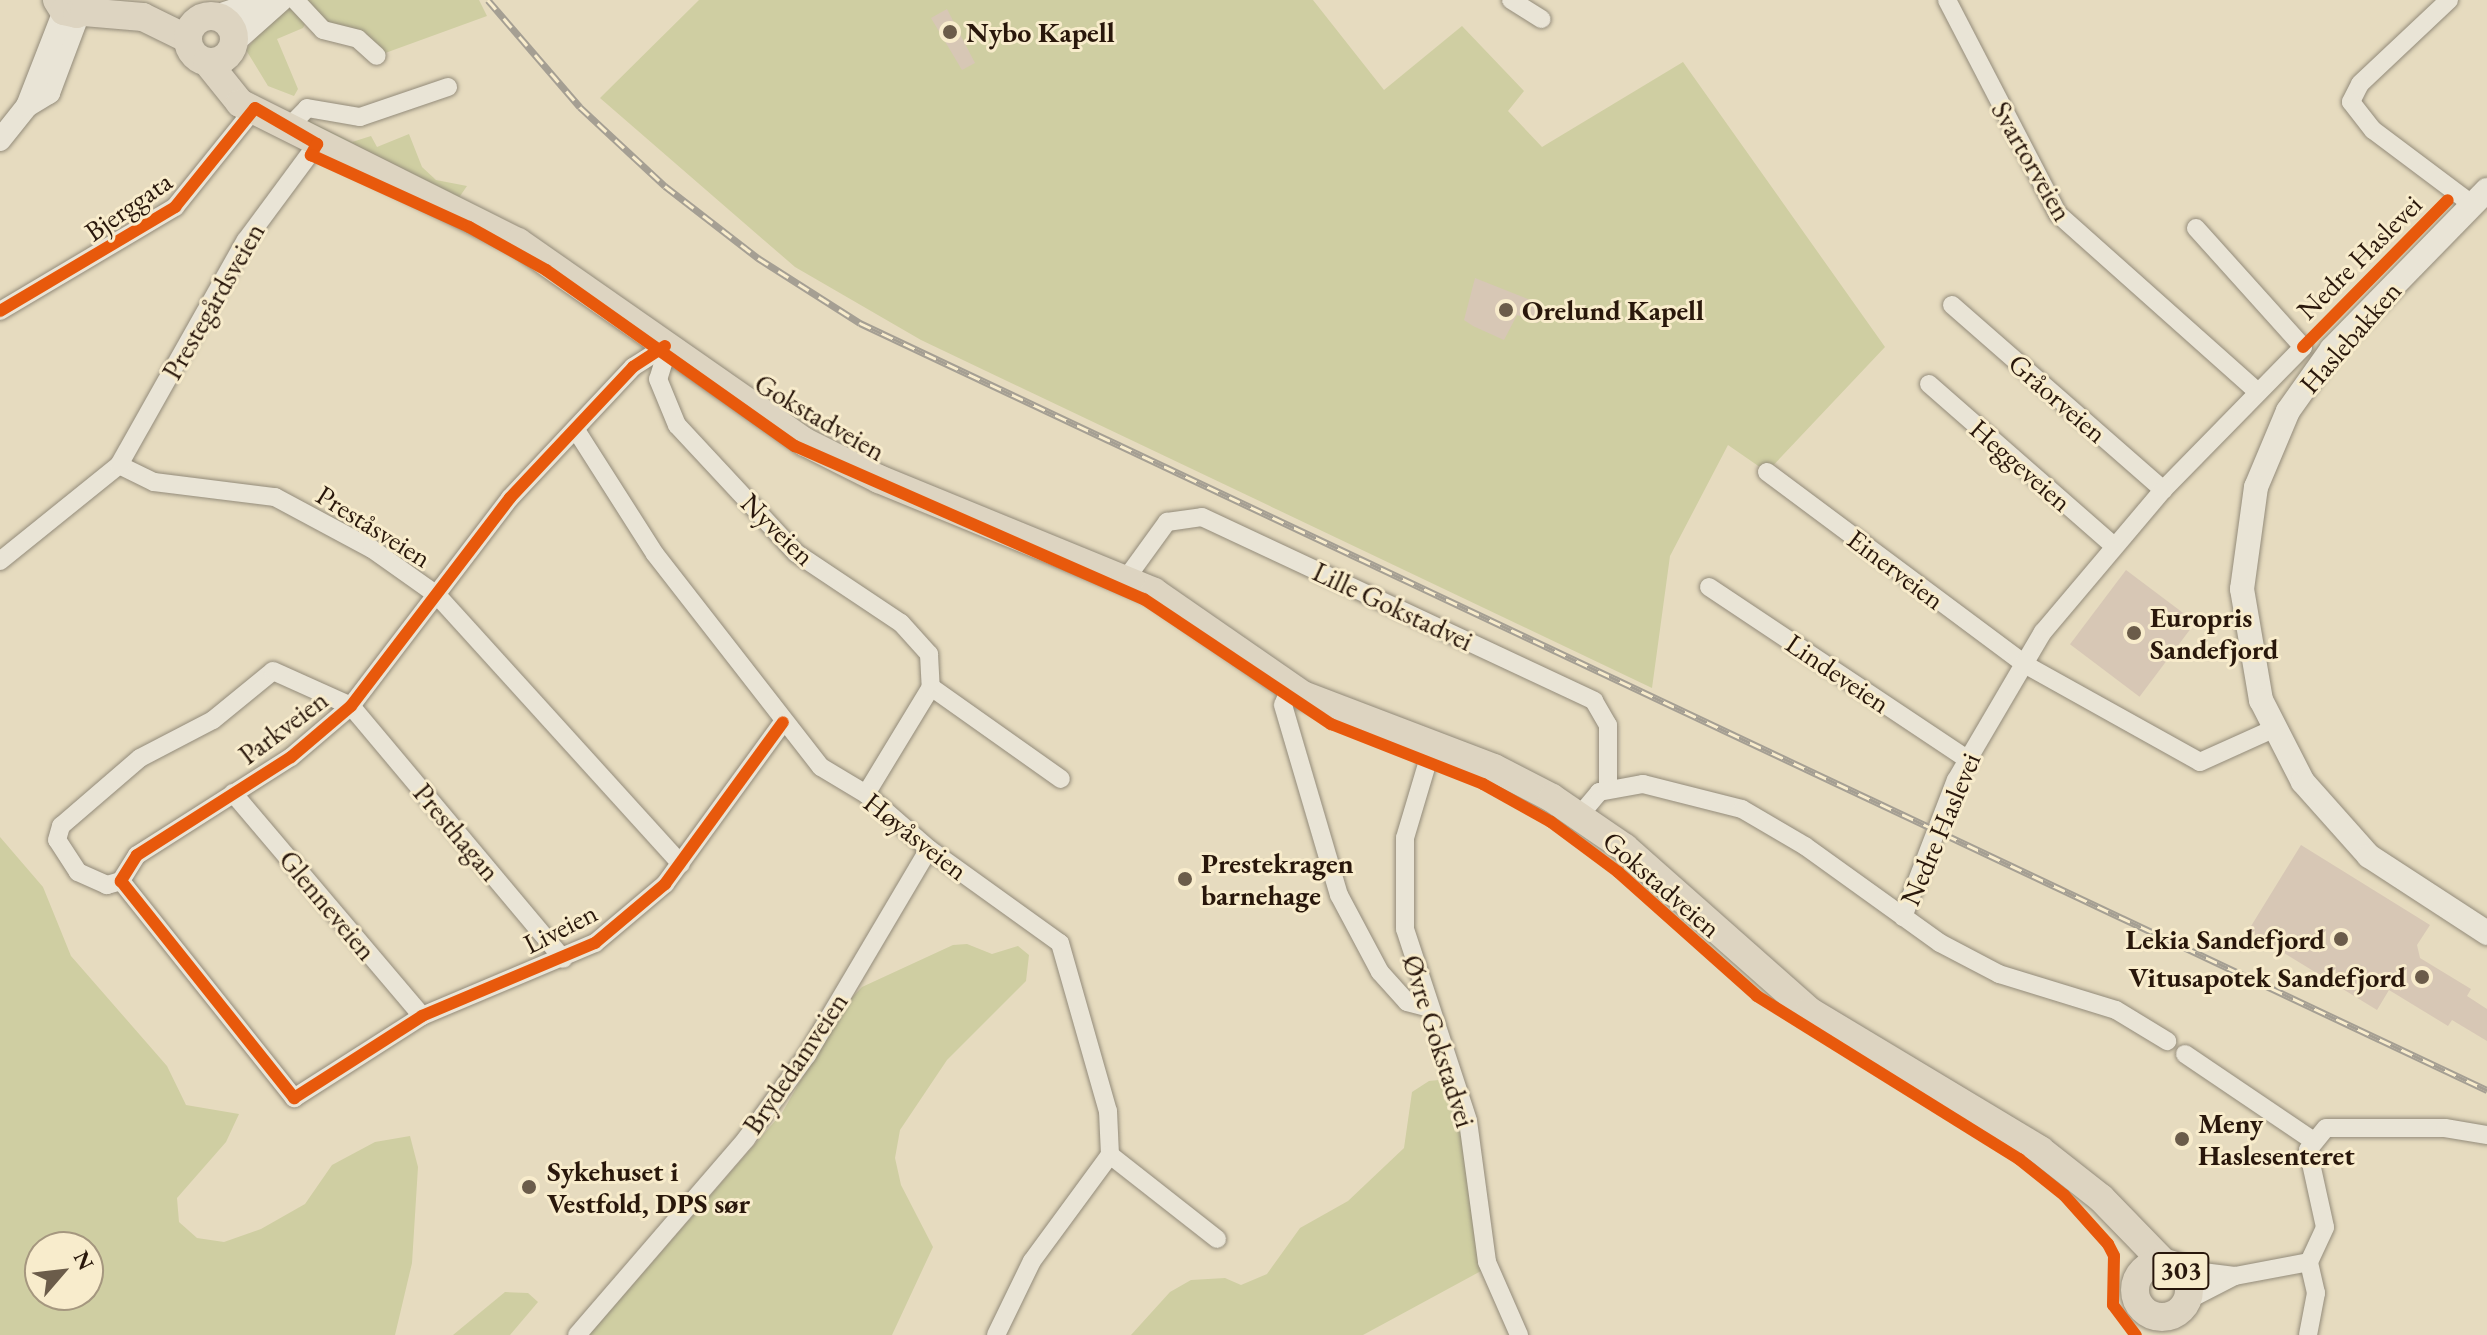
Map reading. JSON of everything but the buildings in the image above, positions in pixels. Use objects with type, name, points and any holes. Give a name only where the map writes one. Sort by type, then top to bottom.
[{"type":"main road","points":[[135,0],[202,25],[267,0]]},
{"type":"main road","points":[[223,53],[280,0]]},
{"type":"main road","name":"303","points":[[75,7],[202,25]]},
{"type":"main road","name":"Gokstadveien","points":[[223,53],[194,54],[202,25],[227,23],[223,53],[255,108],[287,129],[518,242],[669,344],[771,420],[843,462],[1125,580],[1192,613],[1290,688],[1517,779],[1580,815],[1809,1011],[2040,1150],[2101,1198],[2172,1266]]},
{"type":"main road","name":"Haslebakken","points":[[2480,198],[2332,349],[2288,411],[2264,462],[2250,512],[2242,589],[2247,644],[2273,729],[2319,804],[2359,846],[2487,933]]},
{"type":"main road","name":"Gokstadveien","points":[[2040,1150],[2117,1231],[2137,1280]]},
{"type":"main road","name":"303","points":[[2188,1301],[2159,1325],[2138,1304],[2137,1280],[2147,1267],[2172,1266],[2189,1283],[2189,1335]]},
{"type":"street","points":[[295,0],[323,30],[358,39],[377,56]]},
{"type":"street","points":[[1511,0],[1542,19]]},
{"type":"street","name":"Svartorveien","points":[[1947,0],[2058,214],[2258,392]]},
{"type":"street","points":[[2449,0],[2360,84],[2351,102],[2373,130],[2480,198]]},
{"type":"street","points":[[0,140],[27,106],[75,7]]},
{"type":"street","points":[[287,129],[307,108],[360,117],[448,87]]},
{"type":"street","name":"Bjerggata","points":[[0,311],[175,207],[255,108]]},
{"type":"street","name":"Prestegårdsveien","points":[[119,465],[246,240],[317,144]]},
{"type":"street","name":"Nedre Haslevei","points":[[1903,917],[1967,759],[2043,632],[2113,545],[2163,490],[2303,347],[2196,228]]},
{"type":"street","name":"Gråorveien","points":[[1952,305],[2163,490]]},
{"type":"street","name":"Parkveien","points":[[121,881],[137,855],[310,743],[351,706],[510,498],[633,367],[669,344]]},
{"type":"street","name":"Nyveien","points":[[669,344],[658,379],[677,425],[796,553],[914,634],[932,663],[931,687]]},
{"type":"street","name":"Heggeveien","points":[[1929,384],[2113,545]]},
{"type":"street","name":"Høyåsveien","points":[[576,430],[655,554],[821,767],[866,794],[929,849],[1060,943],[1108,1111],[1110,1155]]},
{"type":"street","points":[[0,561],[119,465]]},
{"type":"street","name":"Preståsveien","points":[[119,465],[154,482],[286,501],[372,549],[437,595],[681,864]]},
{"type":"street","name":"Einerveien","points":[[1767,472],[2026,665],[2200,762],[2273,729]]},
{"type":"street","name":"Lille Gokstadvei","points":[[1125,580],[1167,522],[1202,517],[1594,701],[1608,725],[1608,789]]},
{"type":"street","name":"Lindeveien","points":[[1709,587],[1967,759]]},
{"type":"street","points":[[121,881],[107,885],[78,872],[57,833],[129,767],[213,720],[270,671],[351,706]]},
{"type":"street","points":[[866,794],[931,687],[1061,779]]},
{"type":"street","points":[[1290,688],[1283,705],[1339,895],[1380,972],[1407,1002],[1426,1007]]},
{"type":"street","name":"Presthagan","points":[[351,706],[563,959]]},
{"type":"street","name":"Liveien","points":[[121,881],[294,1098],[422,1016],[563,959],[641,908],[681,864],[783,722]]},
{"type":"street","name":"Øvre Gokstadvei","points":[[1433,744],[1405,838],[1401,905],[1426,1007],[1468,1121],[1487,1262],[1519,1335]]},
{"type":"street","points":[[1580,815],[1608,789],[1666,787],[1742,809],[1805,846],[1903,917],[1999,974],[2106,1005],[2167,1041]]},
{"type":"street","name":"Glenneveien","points":[[233,793],[422,1016]]},
{"type":"street","name":"Brydedamveien","points":[[577,1335],[746,1139],[807,1055],[929,849]]},
{"type":"street","points":[[2185,1054],[2312,1140]]},
{"type":"street","points":[[2312,1140],[2341,1125],[2487,1135]]},
{"type":"street","points":[[2308,1335],[2316,1293],[2309,1262],[2325,1227],[2308,1160],[2312,1140]]},
{"type":"street","points":[[996,1335],[1032,1261],[1110,1155],[1217,1239]]},
{"type":"street","points":[[2188,1301],[2235,1276],[2309,1262]]},
{"type":"street","points":[[2172,1266],[2235,1276]]},
{"type":"green space","points":[[300,0],[479,0],[487,16],[377,56],[308,18],[303,28],[277,39],[298,89],[294,96],[268,86],[246,50],[269,21]]},
{"type":"green space","points":[[699,0],[1313,0],[1384,90],[1462,26],[1524,91],[1508,111],[1542,147],[1683,62],[1885,347],[1767,472],[1728,445],[1670,556],[1652,688],[921,340],[795,267],[600,98]]},
{"type":"green space","points":[[309,114],[311,122],[352,142],[371,136],[377,147],[409,134],[422,167],[436,180],[467,186],[458,199],[303,122]]},
{"type":"green space","points":[[0,837],[43,887],[71,956],[167,1066],[186,1105],[239,1114],[226,1142],[177,1198],[179,1222],[197,1238],[224,1242],[261,1229],[305,1204],[332,1165],[375,1142],[410,1136],[418,1167],[412,1263],[395,1335],[0,1335]]},
{"type":"green space","points":[[967,944],[992,954],[1018,946],[1029,955],[1026,981],[947,1060],[900,1130],[895,1158],[901,1185],[933,1247],[892,1335],[589,1335],[782,1113],[842,1008],[862,987],[953,945]]},
{"type":"green space","points":[[1457,1078],[1481,1271],[1363,1335],[1131,1335],[1170,1292],[1191,1280],[1225,1278],[1241,1285],[1267,1274],[1300,1228],[1348,1201],[1404,1148],[1412,1092],[1429,1081]]},
{"type":"green space","points":[[505,1292],[528,1293],[538,1302],[510,1335],[453,1335]]},
{"type":"railway","points":[[488,0],[580,107],[665,186],[758,258],[860,323],[2487,1090]]},
{"type":"cycle path","points":[[0,311],[175,207],[255,108],[317,144],[311,155],[469,227],[546,270],[795,446],[1144,599],[1331,724],[1483,784],[1551,822],[1618,872],[1757,996],[2019,1159],[2064,1195],[2108,1244],[2114,1256],[2113,1305],[2136,1335]]},
{"type":"cycle path","points":[[2303,347],[2448,200]]},
{"type":"cycle path","points":[[665,346],[633,367],[510,498],[351,706],[291,757],[137,855],[121,881],[294,1098],[422,1016],[595,943],[665,884],[783,722]]},
{"type":"place","name":"Nybo Kapell","points":[[950,32]]},
{"type":"place","name":"Orelund Kapell","points":[[1506,310]]},
{"type":"place","name":"Europris Sandefjord","points":[[2134,633]]},
{"type":"place","name":"Prestekragen barnehage","points":[[1185,879]]},
{"type":"place","name":"Lekia Sandefjord","points":[[2341,939]]},
{"type":"place","name":"Vitusapotek Sandefjord","points":[[2422,977]]},
{"type":"place","name":"Meny Haslesenteret","points":[[2182,1139]]},
{"type":"place","name":"Sykehuset i Vestfold, DPS sør","points":[[529,1187]]}]
